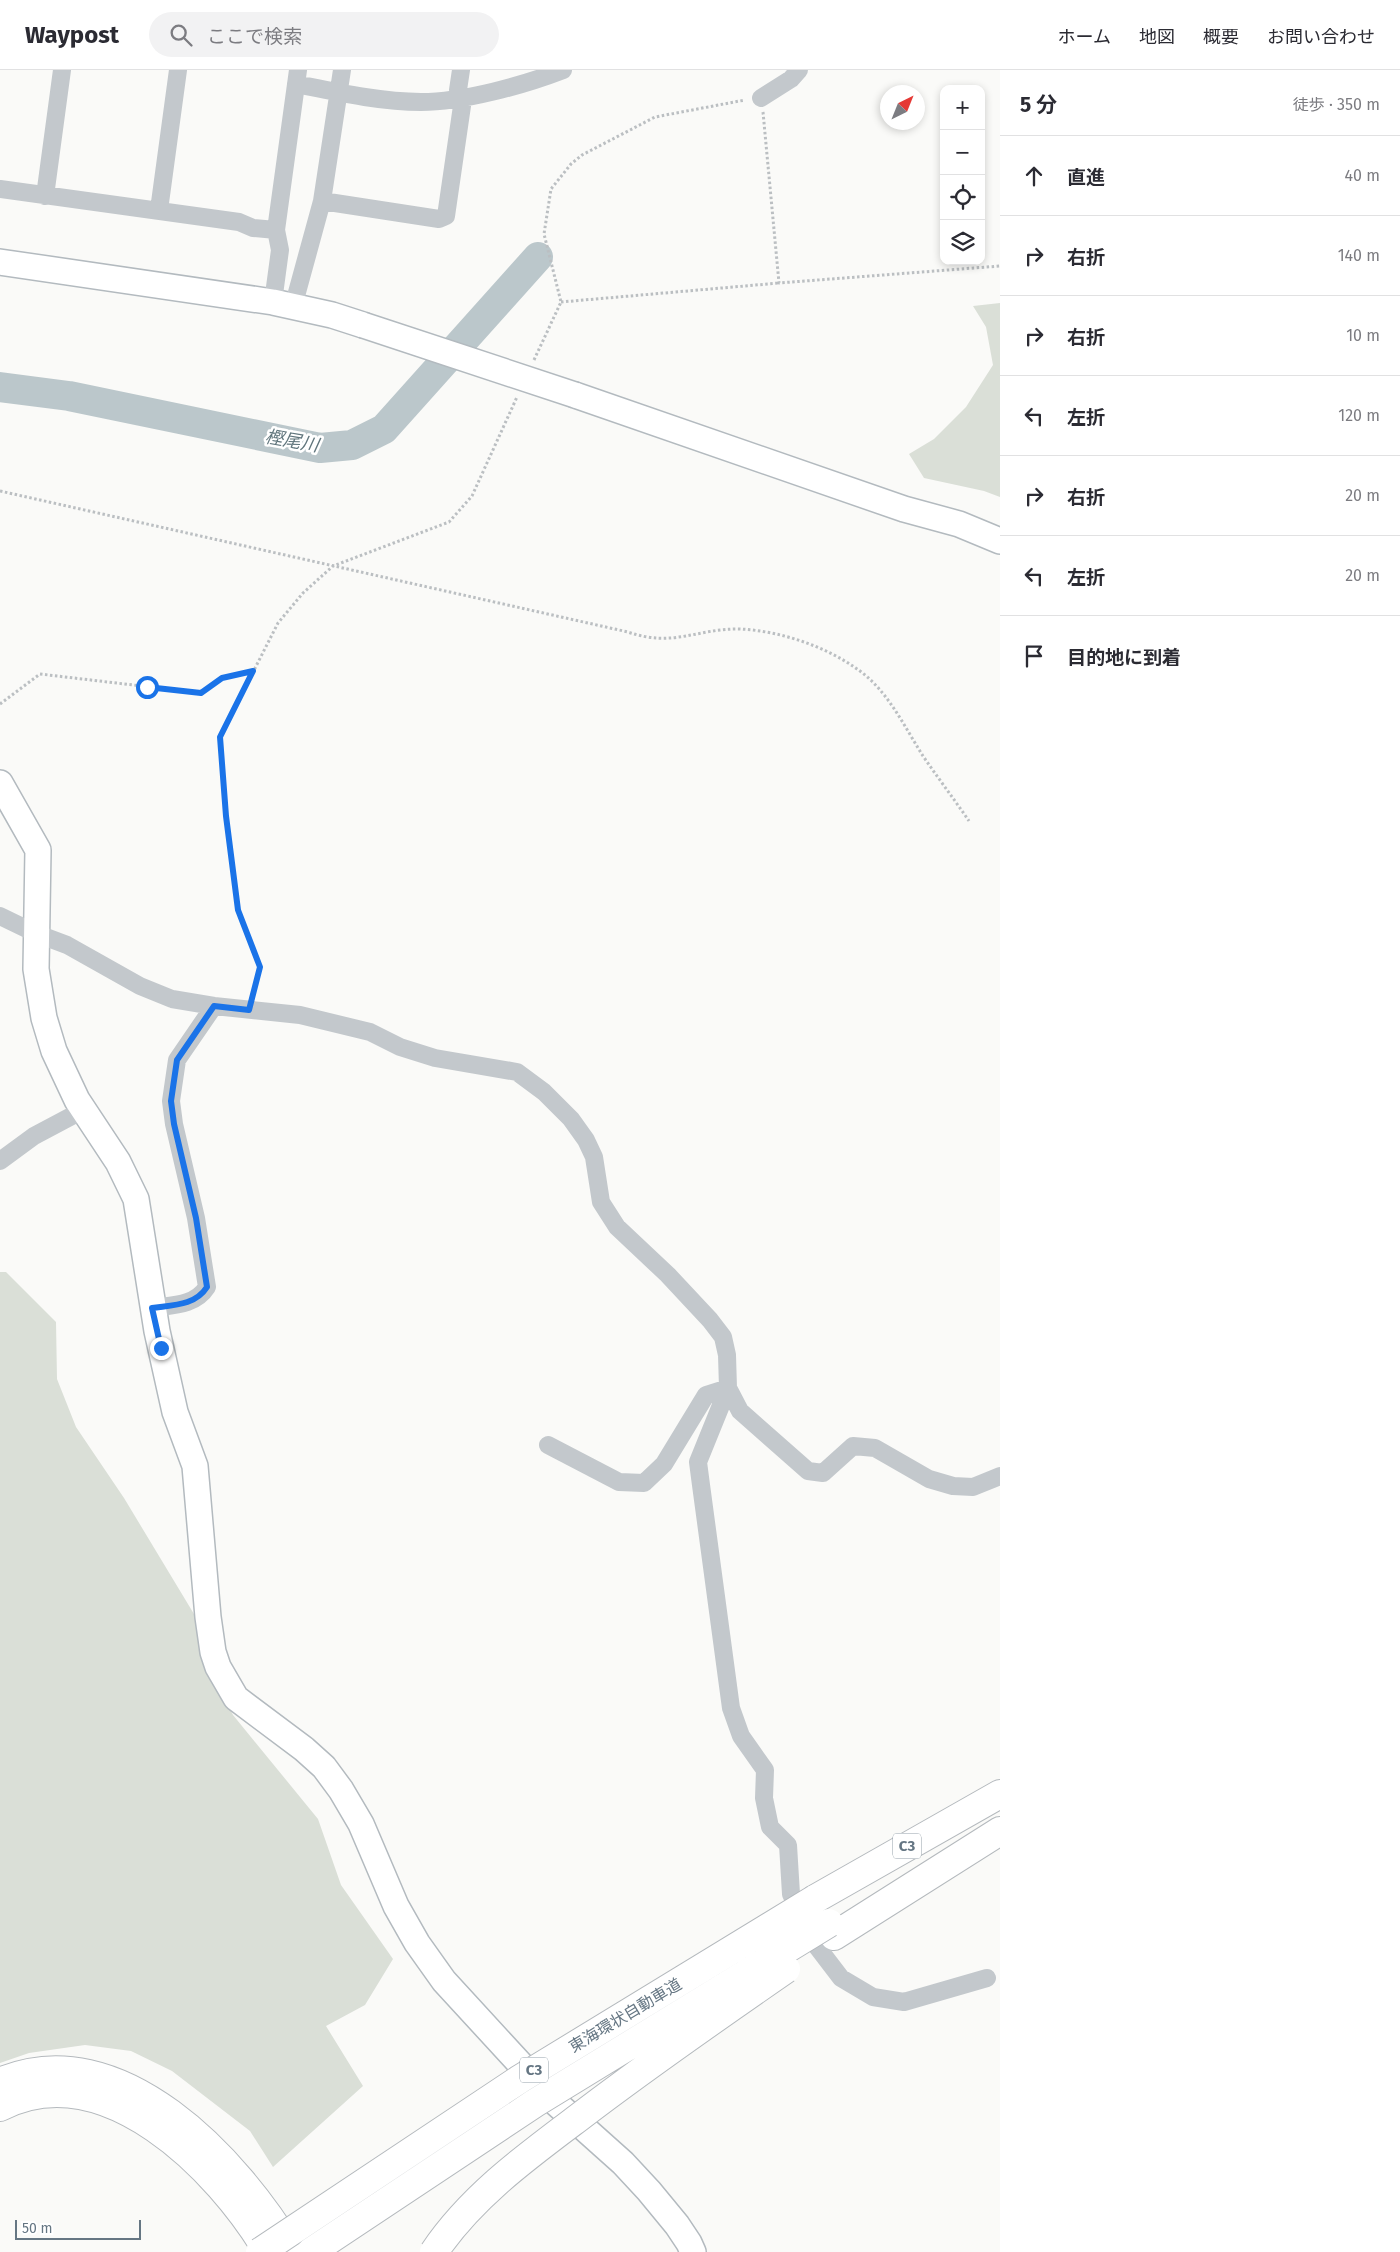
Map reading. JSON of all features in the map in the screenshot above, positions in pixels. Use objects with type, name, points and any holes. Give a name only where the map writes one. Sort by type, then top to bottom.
[{"type":"highway","name":"東海環状自動車道","points":[[260,2252],[520,2079],[815,1899],[1000,1794]]},
{"type":"highway","name":"東海環状自動車道","points":[[311,2252],[535,2103],[832,1930],[1000,1827]]},
{"type":"highway","points":[[434,2252],[472,2206],[525,2158],[681,2041],[832,1930],[1000,1831]]},
{"type":"highway","points":[[0,2082],[35,2072],[82,2073],[119,2084],[149,2099],[194,2134],[242,2181],[262,2205],[292,2252]]},
{"type":"highway","points":[[243,2252],[333,2193],[520,2079]]},
{"type":"highway","points":[[0,2107],[27,2097],[48,2093],[71,2094],[94,2098],[115,2105],[136,2116],[179,2148],[206,2174],[242,2214],[268,2252]]},
{"type":"street","points":[[45,196],[62,70]]},
{"type":"street","points":[[159,210],[178,70]]},
{"type":"street","points":[[283,304],[322,201],[342,70]]},
{"type":"street","points":[[322,201],[439,219],[446,216],[463,99],[458,90],[461,70]]},
{"type":"street","points":[[283,304],[280,250],[276,230],[297,77],[339,92],[421,102],[463,99],[563,70]]},
{"type":"street","points":[[761,98],[791,79],[799,70]]},
{"type":"street","points":[[0,189],[159,210],[239,222],[253,228],[276,230]]},
{"type":"street","points":[[0,262],[283,304],[332,315],[575,395],[904,509],[959,524],[1000,541]]},
{"type":"street","points":[[0,784],[38,850],[35,933],[36,969],[44,1018],[54,1051],[83,1110],[118,1162],[136,1199],[152,1308],[175,1412],[194,1466],[213,1652],[225,1682],[236,1698],[304,1749],[324,1767],[342,1790],[361,1824],[396,1906],[417,1943],[444,1981],[557,2104],[623,2163],[649,2191],[677,2225],[689,2243],[692,2252]]},
{"type":"street","points":[[0,916],[35,933],[67,945],[140,986],[172,999],[214,1006],[300,1015],[370,1032],[400,1046],[435,1058],[517,1072],[544,1092],[571,1119],[586,1140],[594,1157],[601,1202],[617,1226],[668,1275],[710,1320],[723,1337],[727,1355],[728,1388],[698,1462],[731,1708],[740,1736],[765,1770],[764,1798],[770,1827],[788,1845],[791,1894],[815,1944],[841,1978],[873,1997],[904,2002],[987,1978]]},
{"type":"street","points":[[152,1308],[186,1303],[198,1297],[207,1287],[196,1218],[174,1124],[171,1101],[177,1060],[214,1006]]},
{"type":"street","points":[[0,1161],[34,1136],[83,1110]]},
{"type":"street","points":[[548,1445],[619,1482],[644,1483],[664,1464],[706,1395],[728,1388]]},
{"type":"street","points":[[728,1388],[740,1411],[808,1471],[823,1473],[853,1446],[875,1448],[929,1479],[953,1486],[973,1487],[1000,1476]]},
{"type":"path","points":[[532,363],[561,302],[544,234],[551,189],[571,164],[582,155],[655,117],[761,98],[779,283]]},
{"type":"path","points":[[561,302],[1000,266]]},
{"type":"path","points":[[249,1010],[260,967],[238,910],[226,816],[220,737],[278,623],[303,593],[333,566],[449,522],[472,496],[520,390]]},
{"type":"path","points":[[0,491],[628,632],[643,638],[667,640],[739,629],[799,641],[829,653],[858,669],[879,690],[898,715],[922,754],[969,821]]},
{"type":"path","points":[[0,704],[40,674],[201,693],[222,678],[253,671]]},
{"type":"shaded area","points":[[1000,303],[1000,497],[984,491],[924,478],[909,454],[934,439],[966,407],[993,365],[986,327],[973,306]]},
{"type":"shaded area","points":[[0,1272],[6,1272],[56,1322],[57,1379],[76,1427],[124,1498],[197,1619],[211,1671],[233,1715],[318,1819],[341,1885],[393,1959],[365,2005],[326,2026],[363,2086],[273,2167],[250,2131],[172,2071],[131,2051],[85,2045],[29,2053],[0,2063]]},
{"type":"waterway","name":"樫尾川","points":[[0,387],[69,396],[320,448],[352,445],[384,429],[538,257]]},
{"type":"route","points":[[147,687],[201,693],[222,678],[253,671],[220,737],[231,866],[238,910],[260,967],[249,1010],[214,1006],[181,1051],[177,1060],[171,1101],[174,1124],[196,1218],[207,1287],[192,1301],[152,1308],[161,1348]]}]
